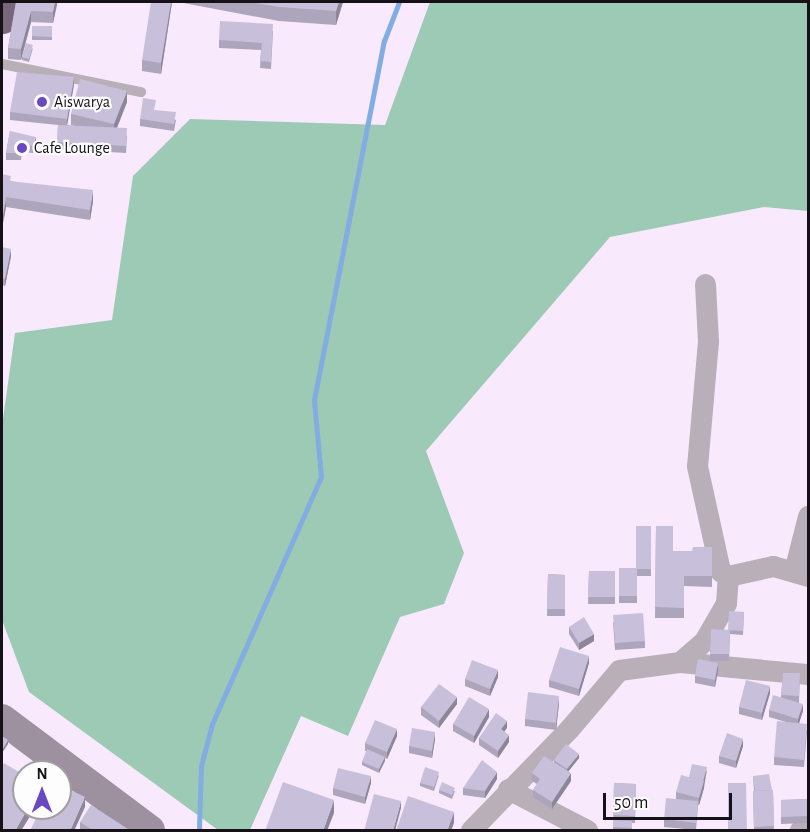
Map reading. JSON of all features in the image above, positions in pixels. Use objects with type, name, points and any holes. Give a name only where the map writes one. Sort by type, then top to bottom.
[{"type":"highway","points":[[2,17],[5,2]]},
{"type":"main road","points":[[2,719],[150,831]]},
{"type":"street","points":[[705,284],[708,341],[698,486],[720,571],[728,576],[773,566],[801,574],[808,516]]},
{"type":"street","points":[[680,663],[704,641],[726,603],[728,576]]},
{"type":"street","points":[[471,831],[508,789],[569,729],[615,673],[680,663],[808,674]]},
{"type":"street","points":[[508,789],[586,831]]},
{"type":"street","points":[[800,831],[808,828]]},
{"type":"lane","points":[[2,64],[141,92]]},
{"type":"green space","points":[[430,2],[808,2],[808,211],[764,207],[610,237],[426,451],[464,553],[444,604],[400,617],[348,736],[301,716],[250,830],[218,830],[29,692],[2,620],[2,426],[15,333],[112,320],[133,176],[190,119],[385,125]]},
{"type":"building","points":[[16,2],[55,2],[53,12],[31,11],[21,49],[8,48]]},
{"type":"building","points":[[151,2],[171,2],[161,63],[142,60]]},
{"type":"building","points":[[249,2],[339,2],[336,11],[279,7]]},
{"type":"building","points":[[220,21],[273,24],[271,62],[260,61],[262,43],[219,40]]},
{"type":"building","points":[[32,26],[52,26],[52,37],[32,36]]},
{"type":"building","points":[[26,43],[33,45],[29,59],[22,57]]},
{"type":"building","name":"Aiswarya","points":[[17,72],[74,77],[67,119],[10,112]]},
{"type":"building","points":[[80,79],[127,91],[114,124],[71,114]]},
{"type":"building","points":[[143,98],[156,100],[154,110],[176,112],[174,124],[140,119]]},
{"type":"building","points":[[58,125],[127,128],[126,146],[57,142]]},
{"type":"building","points":[[10,131],[36,137],[33,146],[22,144],[21,153],[6,153]]},
{"type":"building","points":[[2,174],[11,176],[2,221]]},
{"type":"building","points":[[9,181],[93,190],[90,210],[6,197]]},
{"type":"building","points":[[2,247],[11,249],[5,279],[2,278]]},
{"type":"building","points":[[636,526],[651,526],[651,569],[637,569],[637,596],[619,596],[619,568],[636,568]]},
{"type":"building","points":[[656,526],[673,526],[673,551],[692,551],[693,547],[712,547],[712,576],[684,576],[684,608],[655,607]]},
{"type":"building","points":[[589,571],[615,571],[615,597],[588,597]]},
{"type":"building","points":[[548,574],[565,575],[565,609],[547,609]]},
{"type":"building","points":[[729,611],[744,612],[743,631],[728,630]]},
{"type":"building","points":[[643,613],[645,641],[615,643],[613,615]]},
{"type":"building","points":[[584,617],[594,634],[579,643],[569,627]]},
{"type":"building","points":[[711,629],[730,630],[729,654],[710,654]]},
{"type":"building","points":[[560,647],[589,656],[579,689],[549,680]]},
{"type":"building","points":[[698,659],[718,663],[715,680],[695,676]]},
{"type":"building","points":[[472,660],[498,670],[490,689],[465,679]]},
{"type":"building","points":[[783,673],[800,673],[799,696],[781,695]]},
{"type":"building","points":[[746,680],[770,686],[762,713],[739,707]]},
{"type":"building","points":[[439,684],[457,697],[439,721],[421,707]]},
{"type":"building","points":[[528,692],[559,696],[556,723],[525,719]]},
{"type":"building","points":[[773,695],[803,704],[798,719],[769,710]]},
{"type":"building","points":[[469,697],[489,709],[474,736],[453,724]]},
{"type":"building","points":[[496,713],[507,721],[501,729],[509,735],[498,751],[479,738]]},
{"type":"building","points":[[375,720],[397,729],[387,752],[365,743]]},
{"type":"building","points":[[777,721],[807,724],[804,760],[774,757]]},
{"type":"building","points":[[412,728],[435,732],[432,751],[409,746]]},
{"type":"building","points":[[727,733],[743,739],[736,761],[719,756]]},
{"type":"building","points":[[2,736],[8,740],[2,750]]},
{"type":"building","points":[[566,744],[579,754],[567,769],[554,760]]},
{"type":"building","points":[[367,749],[385,757],[379,769],[362,762]]},
{"type":"building","points":[[544,756],[571,773],[552,802],[533,790],[540,779],[532,773]]},
{"type":"building","points":[[482,760],[497,772],[485,791],[463,788]]},
{"type":"building","points":[[4,763],[12,768],[12,820],[21,820],[15,831],[2,831],[2,767]]},
{"type":"building","points":[[692,764],[707,767],[703,781],[689,777]]},
{"type":"building","points":[[425,767],[439,772],[434,787],[420,783]]},
{"type":"building","points":[[338,768],[371,776],[365,797],[333,788]]},
{"type":"building","points":[[769,774],[772,790],[755,791],[753,776]]},
{"type":"building","points":[[681,775],[704,781],[699,798],[676,792]]},
{"type":"building","points":[[283,782],[334,800],[323,831],[265,831]]},
{"type":"building","points":[[442,782],[455,788],[452,795],[439,790]]},
{"type":"building","points":[[614,783],[636,784],[635,816],[613,815]]},
{"type":"building","points":[[728,783],[746,783],[747,831],[728,831]]},
{"type":"building","points":[[773,790],[774,826],[754,827],[753,791]]},
{"type":"building","points":[[72,791],[85,797],[70,831],[30,831],[35,820],[72,820]]},
{"type":"building","points":[[374,794],[401,801],[393,831],[364,831]]},
{"type":"building","points":[[408,796],[454,812],[447,831],[396,831]]},
{"type":"building","points":[[666,798],[698,801],[696,823],[664,819]]},
{"type":"building","points":[[808,799],[808,816],[781,817],[781,800]]},
{"type":"building","points":[[91,805],[131,831],[94,831],[80,822]]},
{"type":"building","points":[[613,820],[632,821],[632,828],[613,827]]},
{"type":"waterway","points":[[199,829],[201,766],[212,724],[321,477],[314,400],[384,41],[399,2]]},
{"type":"place","name":"Aiswarya","points":[[42,102]]},
{"type":"place","name":"Cafe Lounge","points":[[22,148]]}]
